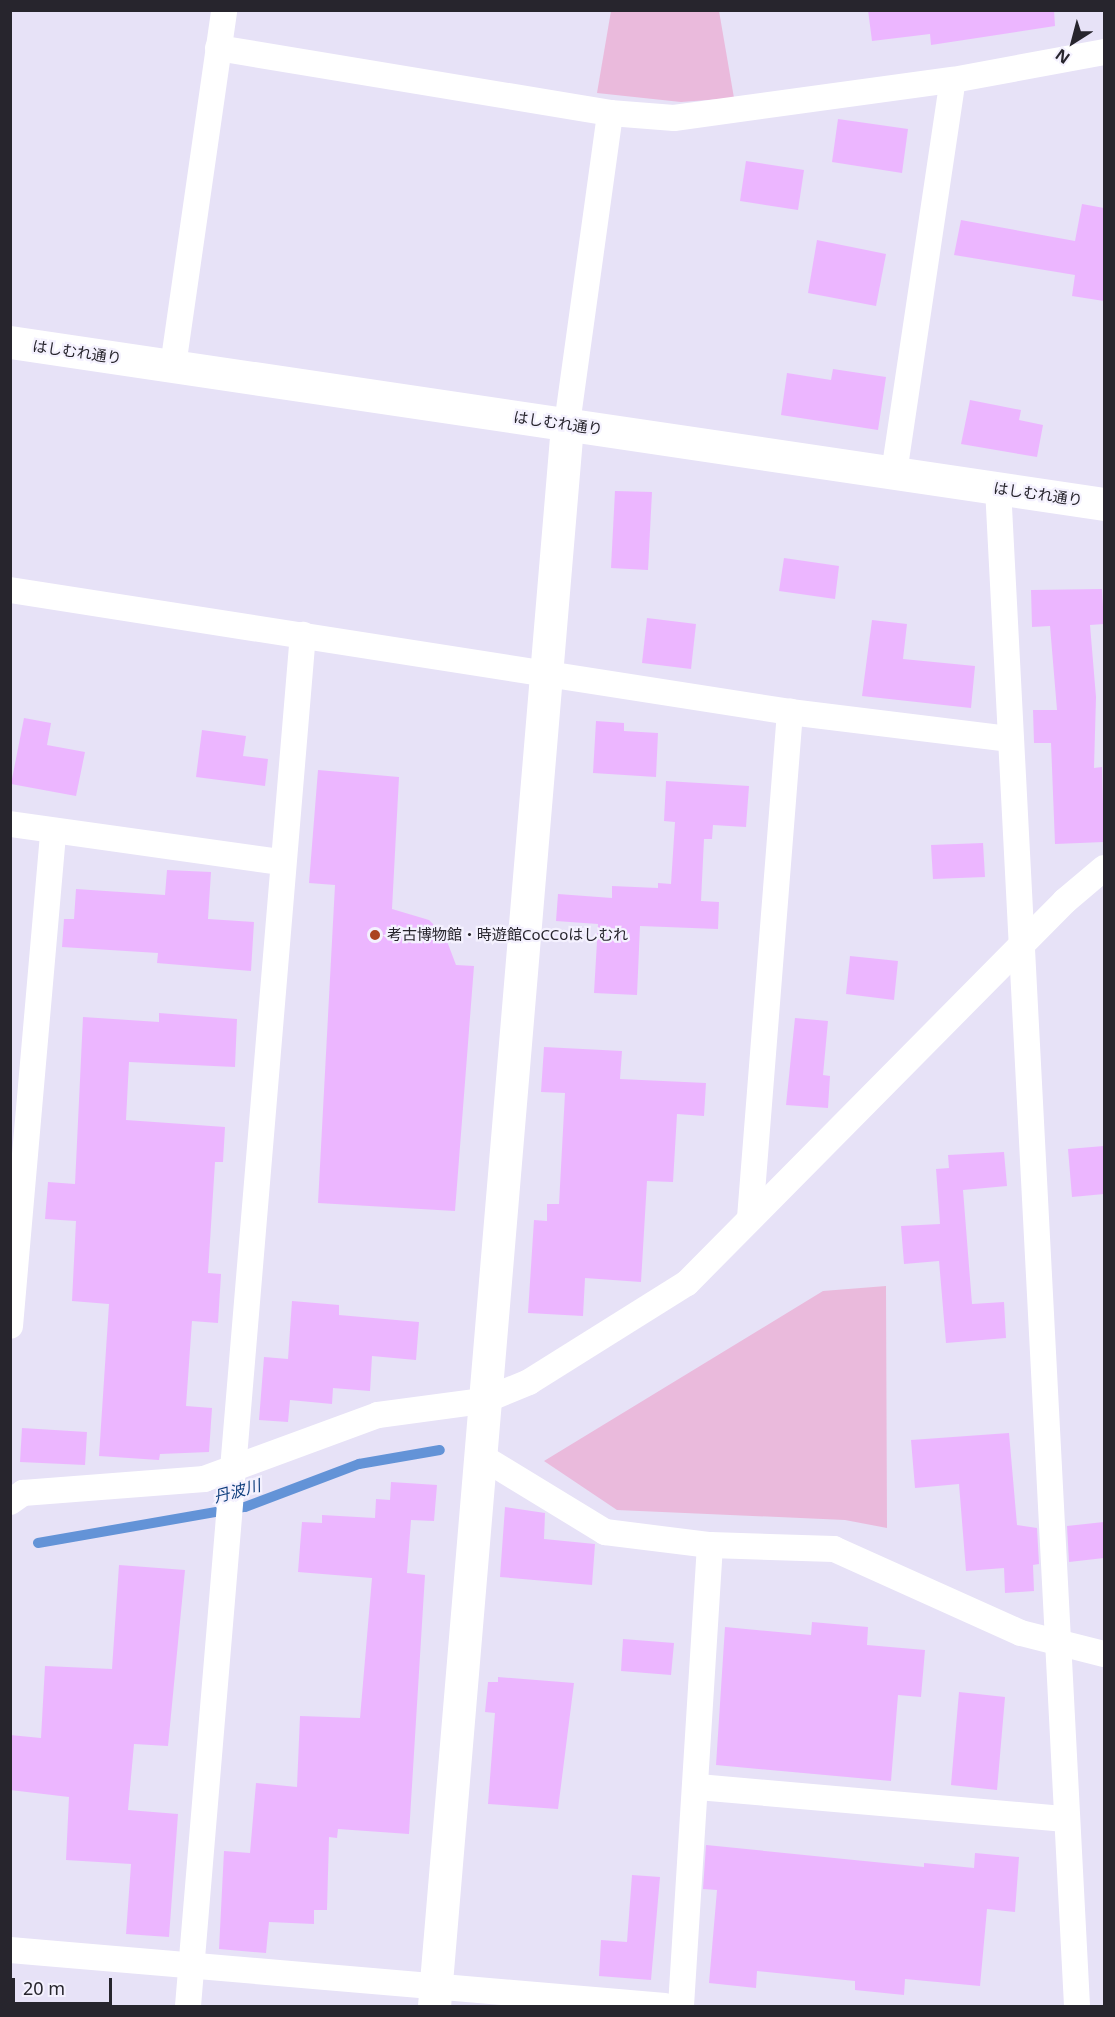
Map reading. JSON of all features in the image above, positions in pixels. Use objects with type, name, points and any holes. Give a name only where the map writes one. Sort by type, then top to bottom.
[{"type":"street","points":[[172,366],[224,10]]},
{"type":"street","points":[[218,48],[610,112],[674,118],[953,80],[1104,52]]},
{"type":"street","points":[[894,473],[953,80]]},
{"type":"street","points":[[435,1997],[543,672],[567,424],[610,112]]},
{"type":"street","name":"はしむれ通り","points":[[10,342],[1104,504]]},
{"type":"street","points":[[998,488],[1056,1644],[1077,2007]]},
{"type":"street","points":[[10,590],[790,712],[1010,739]]},
{"type":"street","points":[[188,2007],[226,1537],[234,1469],[281,862],[303,635]]},
{"type":"street","points":[[750,1218],[790,712]]},
{"type":"street","points":[[10,824],[53,832],[281,862]]},
{"type":"street","points":[[10,1326],[53,832]]},
{"type":"street","points":[[10,1502],[23,1493],[204,1479],[378,1415],[483,1401],[529,1382],[687,1283],[1065,901],[1104,868]]},
{"type":"street","points":[[479,1455],[605,1532],[710,1545],[834,1549],[1021,1633],[1056,1644],[1104,1654]]},
{"type":"street","points":[[681,2007],[698,1787],[710,1545]]},
{"type":"street","points":[[698,1787],[1066,1819]]},
{"type":"street","points":[[10,1950],[192,1966],[435,1997],[665,2007]]},
{"type":"shaded area","points":[[611,11],[719,11],[734,98],[681,102],[597,93]]},
{"type":"shaded area","points":[[886,1286],[887,1528],[845,1520],[617,1510],[544,1461],[823,1291]]},
{"type":"building","points":[[868,10],[1054,10],[1055,26],[931,45],[930,34],[872,41]]},
{"type":"building","points":[[838,119],[908,129],[902,173],[832,162]]},
{"type":"building","points":[[746,161],[804,170],[798,210],[740,201]]},
{"type":"building","points":[[1082,204],[1104,208],[1104,301],[1072,296],[1075,275],[954,255],[961,220],[1075,241]]},
{"type":"building","points":[[817,240],[886,254],[876,306],[808,293]]},
{"type":"building","points":[[833,369],[886,377],[878,430],[781,415],[787,373],[831,380]]},
{"type":"building","points":[[970,400],[1021,410],[1019,420],[1043,425],[1037,457],[961,444]]},
{"type":"building","points":[[615,491],[652,492],[648,570],[611,568]]},
{"type":"building","points":[[784,558],[839,566],[835,599],[779,591]]},
{"type":"building","points":[[1102,589],[1104,624],[1090,625],[1096,697],[1094,768],[1102,767],[1104,842],[1055,844],[1051,743],[1034,743],[1033,710],[1057,710],[1050,626],[1032,627],[1031,590]]},
{"type":"building","points":[[647,618],[696,624],[691,669],[642,663]]},
{"type":"building","points":[[872,620],[907,624],[903,659],[975,666],[971,708],[862,696]]},
{"type":"building","points":[[24,718],[51,723],[47,745],[85,752],[76,796],[11,784]]},
{"type":"building","points":[[596,721],[624,723],[624,731],[658,733],[656,777],[593,773]]},
{"type":"building","points":[[202,730],[246,736],[243,756],[268,759],[265,786],[196,777]]},
{"type":"building","points":[[318,770],[399,777],[392,909],[429,920],[445,936],[456,965],[474,966],[455,1211],[318,1203],[335,885],[309,883]]},
{"type":"building","points":[[666,781],[749,786],[746,827],[713,825],[712,839],[704,839],[701,901],[719,902],[718,929],[640,926],[637,995],[594,993],[598,924],[556,921],[558,894],[612,898],[612,886],[658,888],[658,883],[671,884],[675,822],[664,821]]},
{"type":"building","points":[[983,843],[985,877],[933,879],[931,845]]},
{"type":"building","points":[[167,870],[211,872],[208,919],[254,922],[251,971],[157,963],[158,953],[62,947],[64,919],[74,919],[76,889],[165,895]]},
{"type":"building","points":[[850,956],[898,961],[894,1000],[846,994]]},
{"type":"building","points":[[159,1013],[237,1019],[235,1067],[129,1062],[126,1120],[225,1127],[223,1162],[215,1162],[208,1273],[221,1274],[218,1323],[192,1321],[186,1406],[212,1408],[209,1452],[160,1454],[159,1460],[99,1456],[109,1304],[72,1301],[76,1221],[45,1219],[48,1182],[75,1184],[83,1017],[159,1022]]},
{"type":"building","points":[[795,1018],[828,1021],[823,1075],[830,1076],[828,1108],[786,1105]]},
{"type":"building","points":[[544,1047],[622,1051],[620,1079],[706,1083],[704,1116],[677,1114],[673,1182],[647,1181],[641,1282],[585,1278],[583,1316],[528,1313],[534,1220],[547,1221],[547,1204],[559,1204],[565,1093],[541,1092]]},
{"type":"building","points":[[1104,1146],[1104,1194],[1072,1197],[1068,1149]]},
{"type":"building","points":[[1004,1152],[1007,1186],[963,1190],[972,1304],[1004,1302],[1006,1338],[946,1343],[939,1261],[904,1264],[901,1226],[940,1224],[936,1169],[949,1168],[948,1155]]},
{"type":"building","points":[[292,1301],[339,1305],[339,1315],[419,1322],[416,1360],[372,1356],[370,1391],[333,1388],[332,1404],[290,1400],[288,1422],[259,1420],[264,1357],[288,1359]]},
{"type":"building","points":[[22,1428],[87,1432],[85,1465],[20,1462]]},
{"type":"building","points":[[1009,1433],[1017,1525],[1037,1528],[1039,1564],[1033,1565],[1034,1591],[1005,1593],[1004,1568],[966,1571],[959,1484],[915,1488],[911,1440]]},
{"type":"building","points":[[391,1482],[437,1485],[434,1521],[411,1520],[407,1573],[425,1575],[409,1834],[338,1829],[337,1838],[329,1837],[327,1910],[314,1910],[314,1924],[269,1922],[266,1953],[219,1949],[224,1851],[250,1853],[256,1783],[297,1787],[300,1716],[360,1718],[372,1578],[298,1572],[302,1522],[322,1523],[322,1515],[375,1518],[376,1499],[390,1500]]},
{"type":"building","points":[[505,1507],[545,1513],[544,1539],[595,1544],[592,1585],[500,1577]]},
{"type":"building","points":[[1104,1522],[1104,1558],[1069,1562],[1067,1526]]},
{"type":"building","points":[[119,1565],[185,1570],[168,1746],[134,1744],[128,1810],[178,1814],[169,1937],[126,1934],[131,1864],[66,1860],[69,1797],[10,1790],[10,1735],[41,1738],[45,1666],[112,1669]]},
{"type":"building","points":[[812,1622],[868,1627],[867,1645],[925,1650],[921,1697],[898,1695],[891,1781],[716,1765],[725,1627],[811,1635]]},
{"type":"building","points":[[623,1639],[674,1643],[671,1675],[621,1671]]},
{"type":"building","points":[[498,1677],[574,1683],[558,1809],[488,1804],[495,1713],[485,1712],[488,1682],[498,1682]]},
{"type":"building","points":[[959,1692],[1005,1697],[997,1790],[951,1785]]},
{"type":"building","points":[[706,1845],[924,1867],[924,1863],[974,1868],[975,1853],[1019,1857],[1015,1912],[987,1909],[980,1986],[905,1979],[904,1995],[855,1990],[855,1981],[757,1971],[756,1988],[709,1983],[717,1890],[703,1889]]},
{"type":"building","points":[[632,1875],[660,1877],[651,1980],[599,1976],[601,1940],[627,1942]]},
{"type":"waterway","name":"丹波川","points":[[38,1543],[245,1507],[359,1464],[440,1450]]},
{"type":"place","name":"考古博物館・時遊館CoCCoはしむれ","points":[[375,935]]}]
